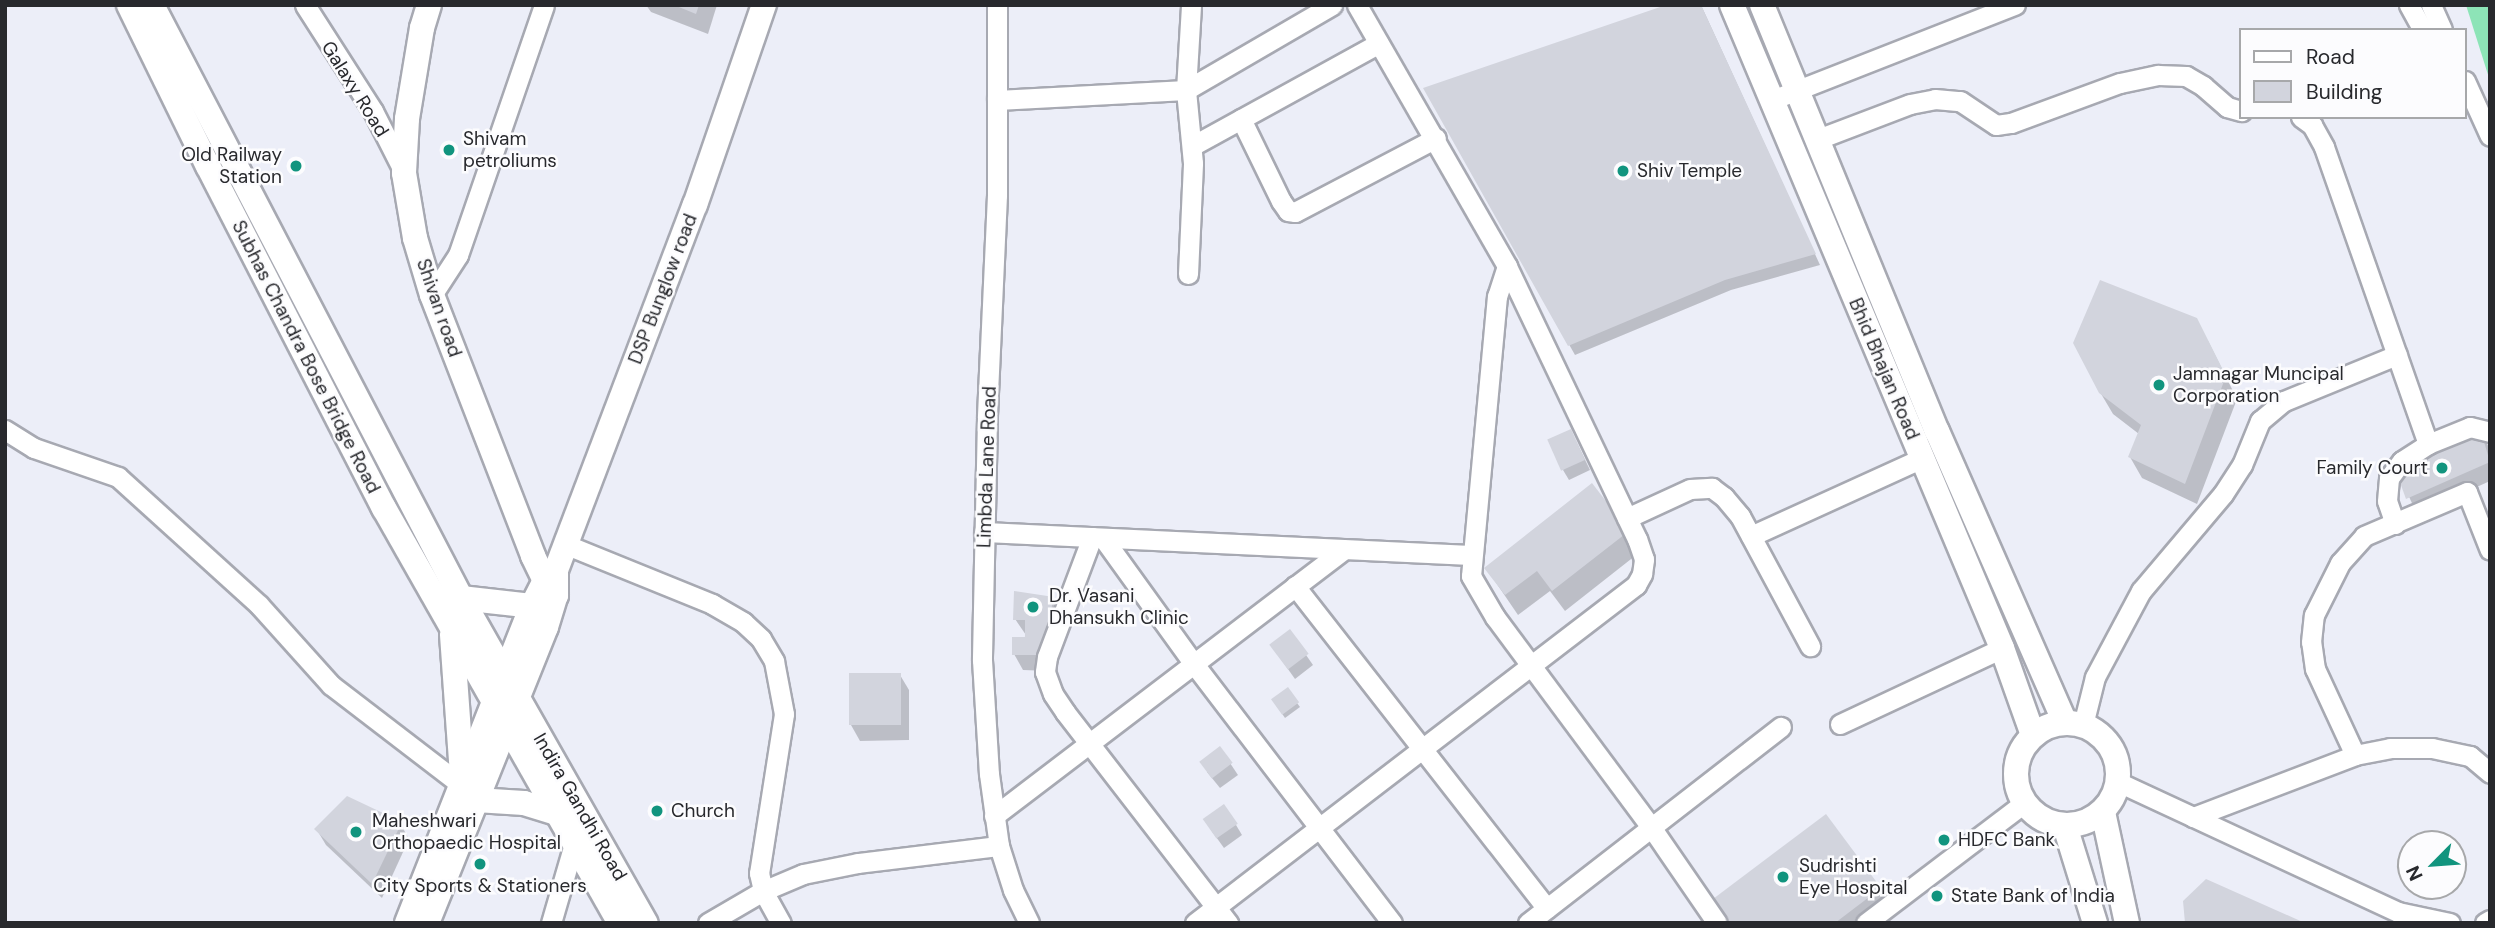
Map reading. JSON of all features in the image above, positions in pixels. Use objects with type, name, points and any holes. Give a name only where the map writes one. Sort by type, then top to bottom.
[{"type":"main road","name":"Subhas Chandra Bose Bridge Road","points":[[130,5],[208,166],[384,508],[451,629],[508,693]]},
{"type":"main road","name":"Subhas Chandra Bose Bridge Road","points":[[152,5],[508,693]]},
{"type":"main road","name":"Shivan road","points":[[429,5],[422,28],[407,119],[404,173],[415,238],[432,295],[552,582]]},
{"type":"main road","name":"DSP Bunglow road","points":[[508,693],[567,545],[695,205],[764,5]]},
{"type":"main road","name":"Bhid Bhajan Road","points":[[1732,5],[2002,648],[2033,735]]},
{"type":"main road","name":"Bhid Bhajan Road","points":[[1762,5],[1937,431],[2074,724]]},
{"type":"main road","name":"DSP Bunglow road","points":[[466,787],[508,729],[508,693],[532,606],[552,582]]},
{"type":"main road","points":[[461,598],[532,606]]},
{"type":"main road","points":[[427,923],[466,787],[451,629]]},
{"type":"main road","points":[[407,923],[508,693]]},
{"type":"main road","name":"Indira Gandhi Road","points":[[508,693],[646,923]]},
{"type":"main road","points":[[2074,724],[2099,734],[2110,747],[2117,764],[2118,782],[2113,798],[2103,811],[2090,821],[2066,826],[2043,820],[2024,803],[2015,782],[2016,765],[2021,749],[2033,735],[2048,726],[2074,724]]},
{"type":"main road","name":"Indira Gandhi Road","points":[[508,729],[620,923]]},
{"type":"main road","points":[[466,787],[556,813]]},
{"type":"main road","points":[[2103,811],[2127,923]]},
{"type":"main road","points":[[2066,826],[2095,923]]},
{"type":"street","name":"Galaxy Road","points":[[305,5],[373,111],[404,173]]},
{"type":"street","points":[[432,295],[458,256],[544,5]]},
{"type":"street","name":"Limbda Lane Road","points":[[997,5],[995,285],[984,532],[982,660],[994,816],[999,846],[1013,890],[1029,923]]},
{"type":"street","points":[[1188,274],[1192,146],[1186,90],[1191,5]]},
{"type":"street","points":[[997,100],[1186,90],[1332,5]]},
{"type":"street","points":[[1195,923],[1636,585],[1644,559],[1507,266],[1436,138],[1357,5]]},
{"type":"street","points":[[1772,100],[2015,5]]},
{"type":"street","points":[[2409,5],[2422,28]]},
{"type":"street","points":[[2431,5],[2441,28]]},
{"type":"street","points":[[1192,146],[1379,43]]},
{"type":"street","points":[[1818,139],[1909,104],[1935,99],[1960,101],[1996,125],[2011,123],[2120,83],[2158,75],[2186,76],[2227,107],[2240,111]]},
{"type":"street","points":[[2467,85],[2490,135]]},
{"type":"street","points":[[2467,107],[2490,147]]},
{"type":"street","points":[[1241,118],[1281,201],[1289,211],[1295,212],[1436,138]]},
{"type":"street","points":[[2304,119],[2312,125],[2324,147],[2428,444]]},
{"type":"street","points":[[1507,266],[1497,296],[1471,576],[1480,595],[1651,827],[1717,923]]},
{"type":"street","points":[[2074,724],[2095,677],[2141,591],[2222,494],[2242,465],[2249,440],[2260,421],[2284,401],[2397,355]]},
{"type":"street","points":[[2395,524],[2387,501],[2389,478],[2402,461],[2428,444],[2470,427],[2490,432]]},
{"type":"street","points":[[5,430],[34,448],[118,477],[259,606],[331,685],[466,787]]},
{"type":"street","points":[[1751,536],[1922,458]]},
{"type":"street","points":[[1627,518],[1690,489],[1712,488],[1732,506],[1751,536],[1810,646]]},
{"type":"street","points":[[2355,755],[2315,669],[2311,642],[2314,615],[2340,563],[2364,536],[2467,492],[2490,550]]},
{"type":"street","points":[[984,532],[1471,555]]},
{"type":"street","points":[[1098,538],[1392,923]]},
{"type":"street","points":[[1098,538],[1047,657],[1045,672],[1053,694],[1228,923]]},
{"type":"street","points":[[567,545],[712,604],[743,622],[761,639],[774,661],[784,714],[759,873],[763,891],[781,923]]},
{"type":"street","points":[[994,816],[1344,549]]},
{"type":"street","points":[[1295,586],[1547,908]]},
{"type":"street","points":[[1840,724],[2002,648]]},
{"type":"street","points":[[1528,923],[1781,727]]},
{"type":"street","points":[[2193,817],[2355,755],[2390,748],[2432,748],[2470,756],[2490,773]]},
{"type":"street","points":[[2118,782],[2398,912],[2450,923]]},
{"type":"street","points":[[1866,923],[2024,803]]},
{"type":"street","points":[[551,923],[574,844]]},
{"type":"street","points":[[708,923],[763,891],[803,874],[858,863],[999,846]]},
{"type":"street","points":[[2484,923],[2490,920]]},
{"type":"green space","points":[[2466,5],[2490,5],[2490,81]]},
{"type":"building","points":[[674,5],[699,5],[696,14]]},
{"type":"building","name":"Shiv Temple","points":[[1666,5],[1701,5],[1816,254],[1725,280],[1568,346],[1423,88]]},
{"type":"building","name":"Jamnagar Muncipal Corporation","points":[[2100,280],[2197,318],[2226,376],[2185,484],[2128,457],[2141,425],[2099,393],[2073,343]]},
{"type":"building","name":"Family Court","points":[[2480,428],[2490,462],[2406,499],[2397,474]]},
{"type":"building","points":[[1571,429],[1585,460],[1561,471],[1547,440]]},
{"type":"building","points":[[1592,483],[1629,531],[1552,591],[1537,571],[1505,595],[1484,568]]},
{"type":"building","points":[[1014,591],[1054,597],[1041,655],[1012,655],[1012,637],[1025,637],[1025,620],[1013,620]]},
{"type":"building","points":[[1290,629],[1309,654],[1288,669],[1269,645]]},
{"type":"building","points":[[849,673],[901,673],[901,725],[849,725]]},
{"type":"building","points":[[1288,687],[1299,702],[1282,715],[1271,699]]},
{"type":"building","points":[[1220,746],[1233,763],[1212,778],[1199,762]]},
{"type":"building","points":[[347,796],[402,822],[372,884],[314,829]]},
{"type":"building","points":[[1224,804],[1238,824],[1216,839],[1203,819]]},
{"type":"building","points":[[1826,814],[1881,888],[1835,923],[1725,923],[1709,902]]},
{"type":"building","points":[[2206,879],[2305,923],[2185,923],[2183,901]]},
{"type":"place","name":"Shivam petroliums","points":[[449,150]]},
{"type":"place","name":"Old Railway Station","points":[[296,166]]},
{"type":"place","name":"Shiv Temple","points":[[1623,171]]},
{"type":"place","name":"Jamnagar Muncipal Corporation","points":[[2159,385]]},
{"type":"place","name":"Family Court","points":[[2442,468]]},
{"type":"place","name":"Dr. Vasani Dhansukh Clinic","points":[[1033,607]]},
{"type":"place","name":"Church","points":[[657,811]]},
{"type":"place","name":"Maheshwari Orthopaedic Hospital","points":[[356,832]]},
{"type":"place","name":"HDFC Bank","points":[[1944,840]]},
{"type":"place","name":"City Sports & Stationers","points":[[480,864]]},
{"type":"place","name":"Sudrishti Eye Hospital","points":[[1783,877]]},
{"type":"place","name":"State Bank of India","points":[[1937,896]]}]
